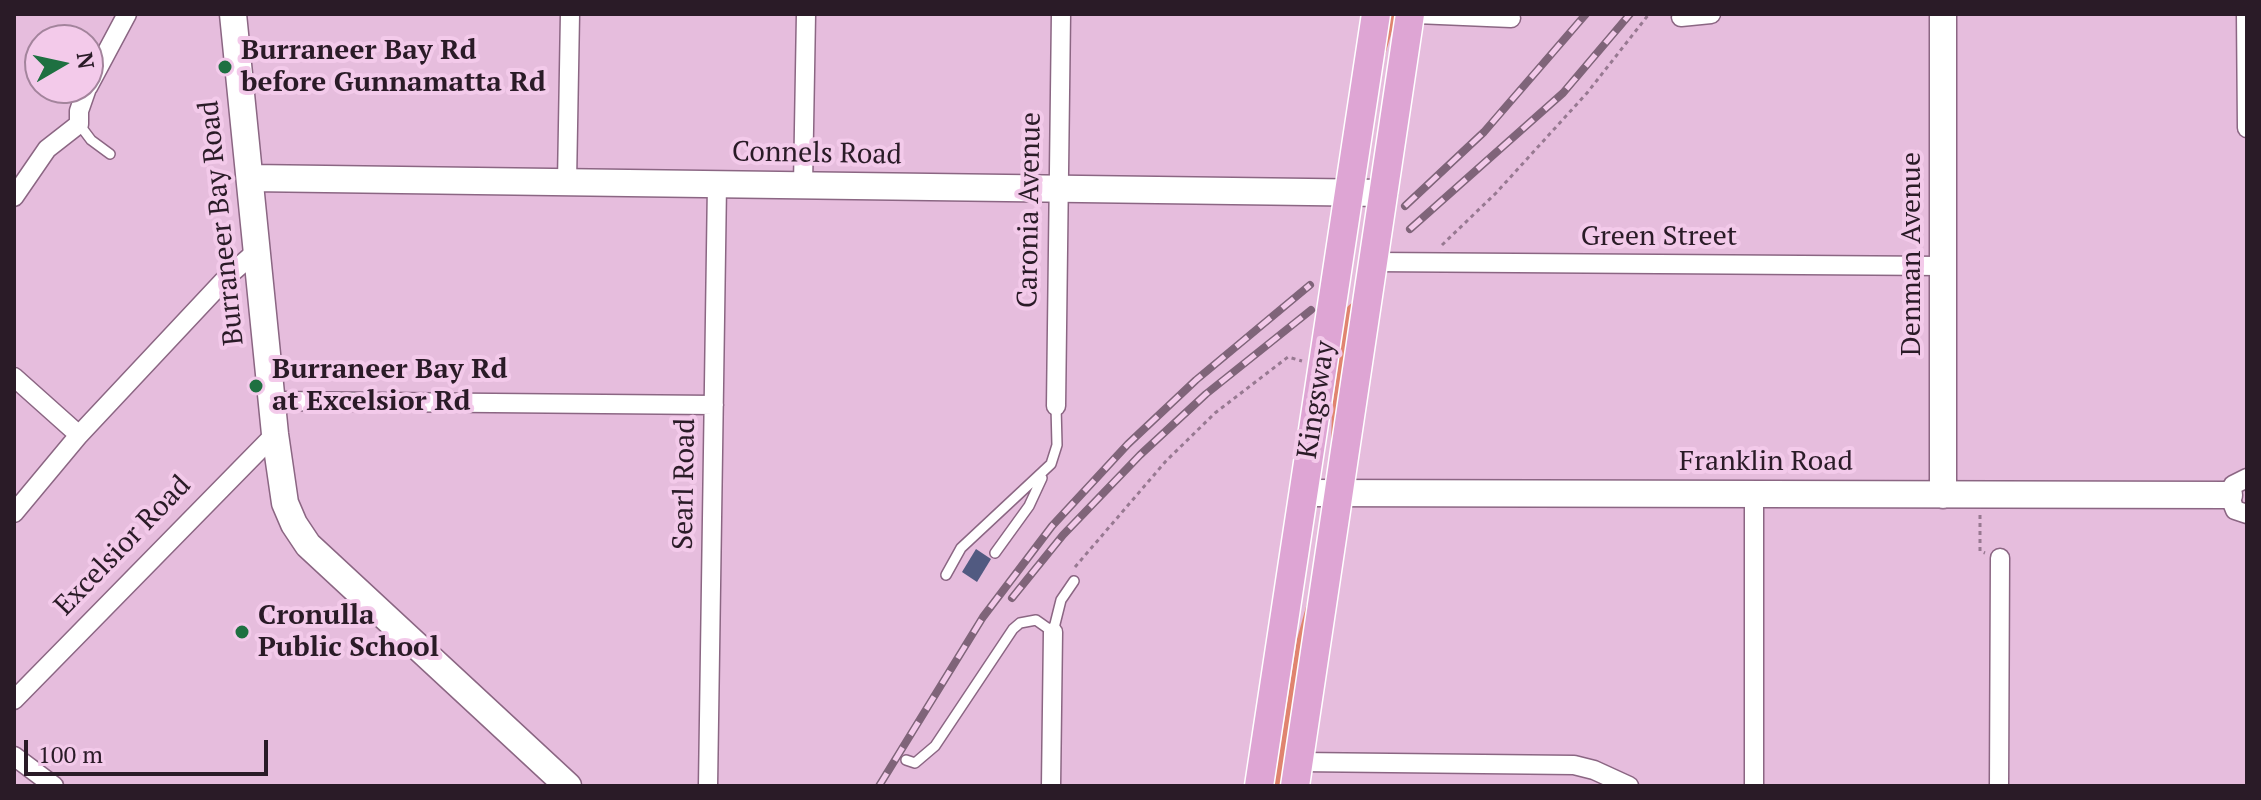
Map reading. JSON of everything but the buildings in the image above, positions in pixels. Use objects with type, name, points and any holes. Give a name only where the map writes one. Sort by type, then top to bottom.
[{"type":"main road","name":"Kingsway","points":[[1259,786],[1376,14]]},
{"type":"main road","name":"Kingsway","points":[[1297,774],[1413,14]]},
{"type":"street","points":[[104,57],[127,14]]},
{"type":"street","name":"Burraneer Bay Road","points":[[233,14],[275,434],[285,503],[308,545],[568,786]]},
{"type":"street","points":[[567,182],[570,14]]},
{"type":"street","points":[[803,185],[806,14]]},
{"type":"street","name":"Caronia Avenue","points":[[1056,406],[1061,14]]},
{"type":"street","points":[[1413,14],[1511,18]]},
{"type":"street","points":[[1681,17],[1711,14]]},
{"type":"street","name":"Denman Avenue","points":[[1943,14],[1943,495]]},
{"type":"street","points":[[2246,14],[2247,128]]},
{"type":"street","points":[[14,197],[47,149],[79,124],[82,104]]},
{"type":"street","name":"Connels Road","points":[[250,178],[1384,193]]},
{"type":"street","name":"Searl Road","points":[[708,786],[717,184]]},
{"type":"street","points":[[14,513],[79,435],[229,275],[258,250]]},
{"type":"street","name":"Green Street","points":[[1373,262],[1439,265],[1944,266]]},
{"type":"street","points":[[14,377],[79,435]]},
{"type":"street","points":[[272,401],[714,405]]},
{"type":"street","name":"Excelsior Road","points":[[14,700],[275,434]]},
{"type":"street","name":"Franklin Road","points":[[1303,493],[1980,495],[2243,506]]},
{"type":"street","points":[[1754,494],[1754,786]]},
{"type":"street","points":[[1999,786],[2000,558]]},
{"type":"street","points":[[1051,786],[1053,632]]},
{"type":"street","points":[[14,756],[54,786]]},
{"type":"street","points":[[1297,774],[1574,765],[1629,786]]},
{"type":"lane","points":[[79,124],[110,154]]},
{"type":"lane","points":[[995,553],[1029,506],[1055,457],[1056,406]]},
{"type":"lane","points":[[946,575],[961,548],[1045,473]]},
{"type":"lane","points":[[906,760],[915,763],[935,746],[1013,629],[1020,623],[1036,620],[1053,632],[1061,600],[1074,581]]},
{"type":"path","points":[[1439,265],[1442,244],[1496,193],[1587,93],[1649,14]]},
{"type":"path","points":[[1074,581],[1075,563],[1166,461],[1215,413],[1288,357],[1306,362]]},
{"type":"path","points":[[1980,495],[1980,551],[2000,558]]},
{"type":"shaded area","points":[[1390,14],[1397,14],[1383,62],[1383,60]]},
{"type":"shaded area","points":[[1354,301],[1331,446],[1332,409],[1343,328],[1347,307]]},
{"type":"shaded area","points":[[1309,596],[1283,786],[1274,786],[1297,639]]},
{"type":"railway","points":[[1405,206],[1484,132],[1586,14]]},
{"type":"railway","points":[[1410,229],[1563,93],[1630,14]]},
{"type":"railway","points":[[879,786],[983,617],[1052,526],[1128,444],[1196,380],[1310,285]]},
{"type":"railway","points":[[1012,598],[1063,535],[1140,455],[1206,394],[1311,310]]},
{"type":"place","name":"Burraneer Bay Rd before Gunnamatta Rd","points":[[225,67]]},
{"type":"place","name":"Burraneer Bay Rd at Excelsior Rd","points":[[256,386]]},
{"type":"place","name":"Cronulla Public School","points":[[242,632]]}]
